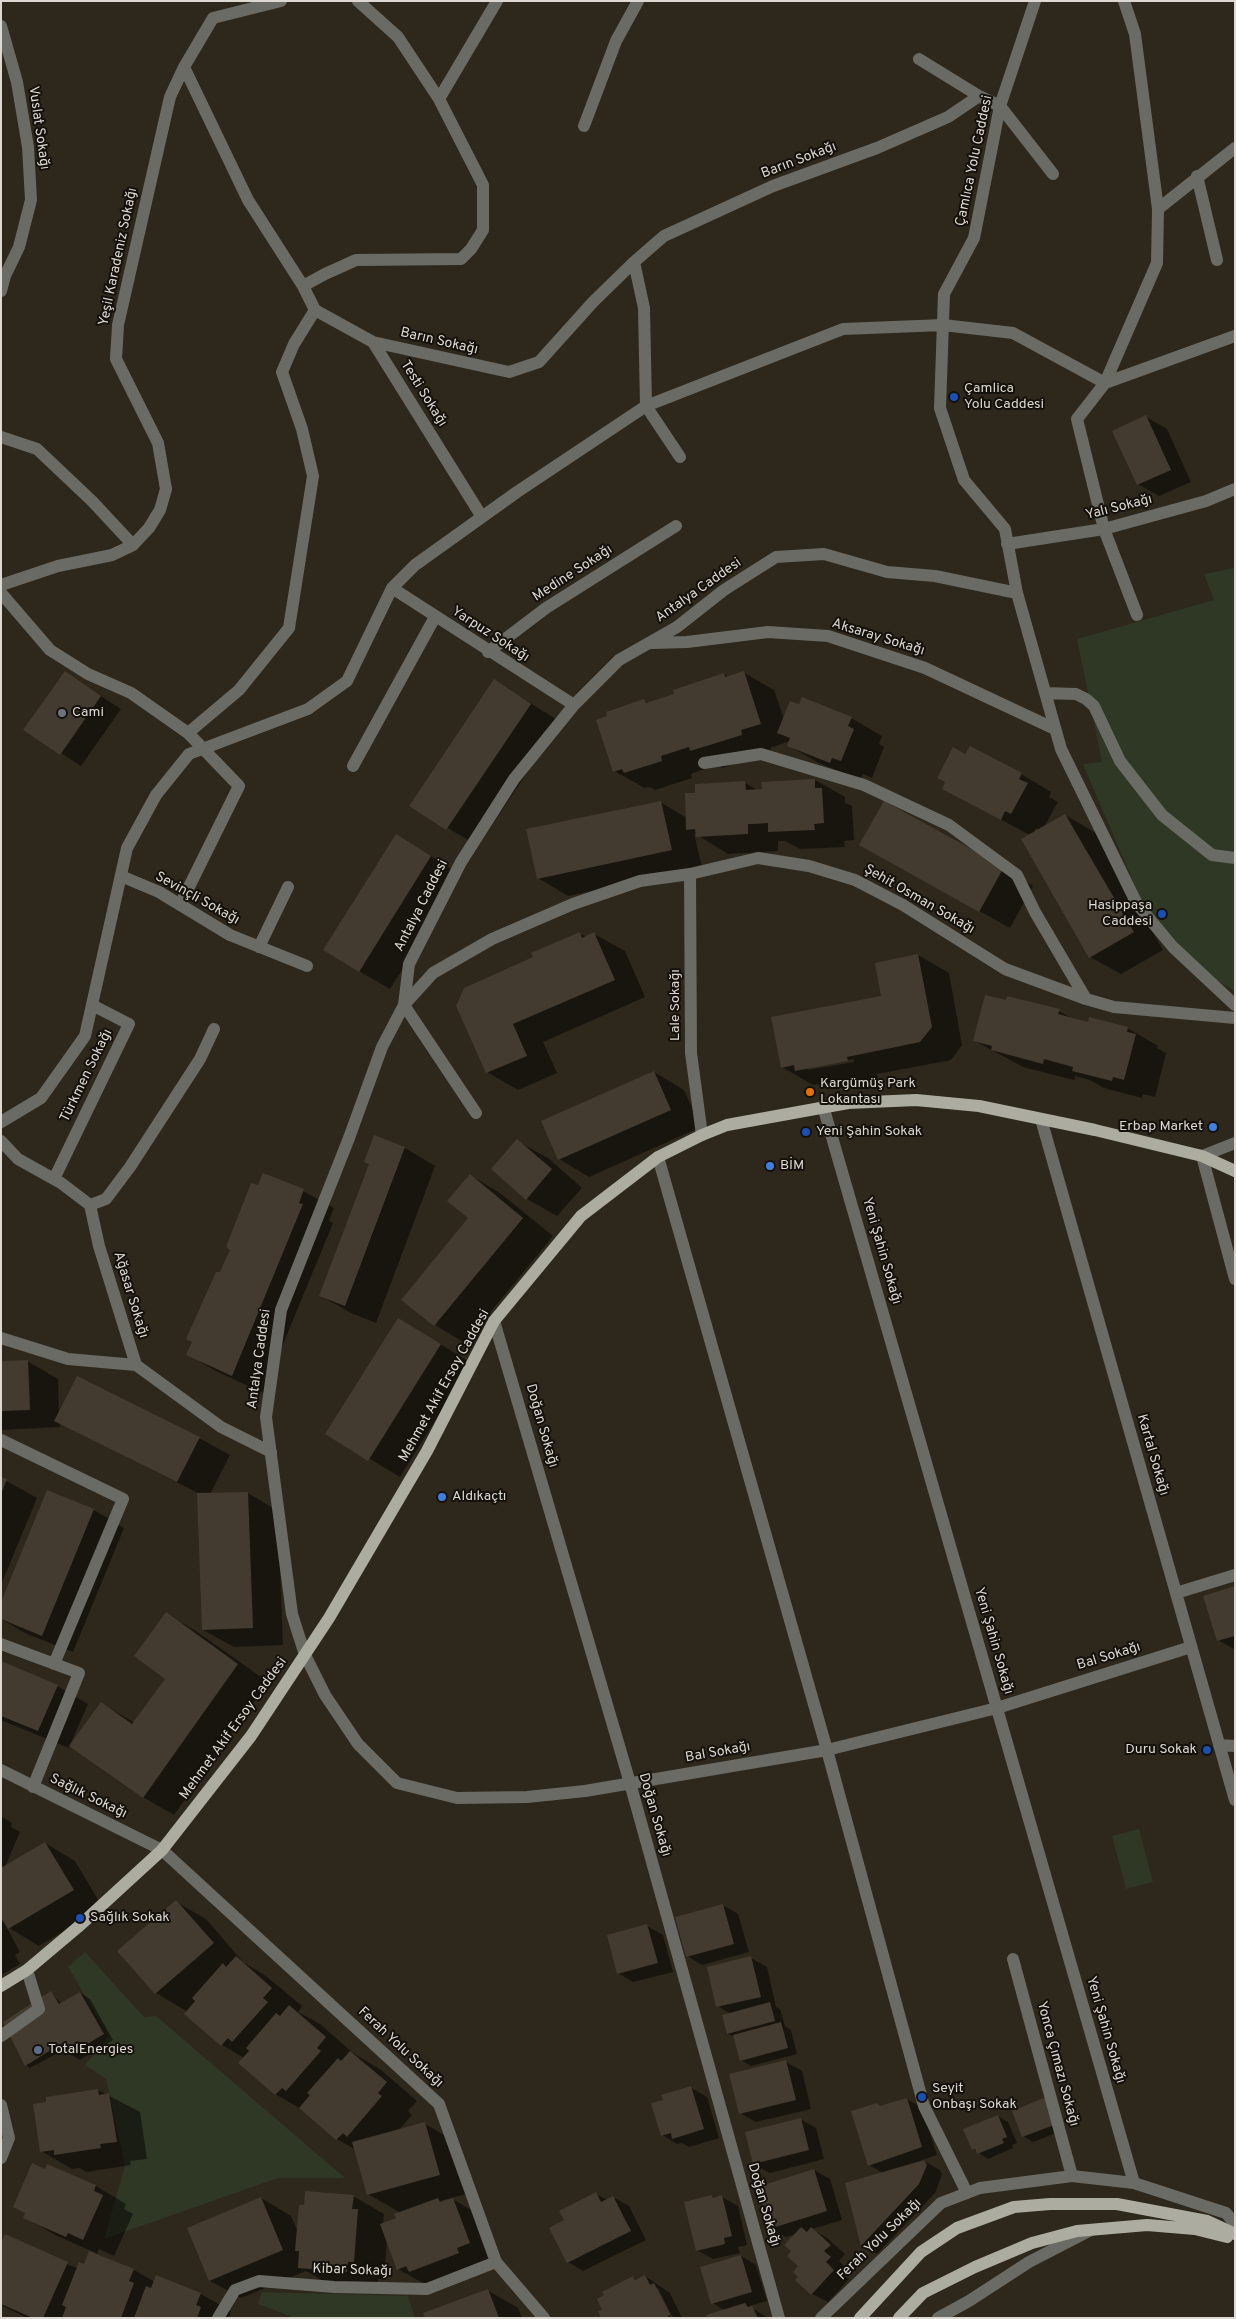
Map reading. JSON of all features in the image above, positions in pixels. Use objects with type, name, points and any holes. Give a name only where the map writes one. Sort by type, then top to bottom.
[{"type":"main road","name":"Mehmet Akif Ersoy Caddesi","points":[[1,1986],[27,1970],[78,1927],[162,1850],[251,1736],[305,1655],[427,1452],[494,1321],[581,1216],[658,1157],[702,1134],[727,1125],[823,1106],[916,1100],[979,1106],[1042,1119],[1202,1156],[1234,1171]]},
{"type":"main road","points":[[860,2318],[922,2252],[957,2228],[1014,2208],[1050,2204],[1117,2204],[1207,2221],[1235,2234]]},
{"type":"main road","points":[[899,2318],[923,2293],[975,2267],[1032,2243],[1077,2231],[1147,2225],[1195,2229],[1235,2238]]},
{"type":"street","name":"Yeşil Karadeniz Sokağı","points":[[1,585],[58,566],[112,555],[133,545],[149,528],[160,510],[166,489],[158,443],[116,360],[118,325],[170,97],[184,66],[213,18],[281,1]]},
{"type":"street","points":[[303,286],[356,260],[444,261],[461,259],[471,249],[483,230],[483,185],[439,99],[398,37],[358,1]]},
{"type":"street","points":[[439,99],[497,1]]},
{"type":"street","points":[[584,126],[616,41],[638,1]]},
{"type":"street","name":"Çamlıca Yolu Caddesi","points":[[1035,1],[1000,106],[974,238],[944,294],[940,408],[964,480],[1005,529],[1017,593],[1061,749],[1137,904],[1173,947],[1235,1005]]},
{"type":"street","points":[[1124,1],[1135,34],[1158,209],[1157,263],[1104,383],[1077,419],[1104,529],[1137,615]]},
{"type":"street","name":"Vuslat Sokağı","points":[[1,26],[17,82],[28,147],[31,200],[19,246],[5,276],[1,290]]},
{"type":"street","points":[[919,59],[979,96],[1000,106],[1053,174]]},
{"type":"street","points":[[184,66],[248,200],[303,286],[315,310],[294,344],[282,372],[302,429],[313,476],[289,628],[238,690],[188,733]]},
{"type":"street","name":"Barın Sokağı","points":[[373,342],[508,372],[540,362],[593,302],[664,236],[773,186],[877,148],[948,117],[979,96]]},
{"type":"street","points":[[1158,209],[1197,176],[1235,148]]},
{"type":"street","points":[[1197,176],[1217,260]]},
{"type":"street","points":[[634,262],[644,308],[646,406],[680,457]]},
{"type":"street","name":"Testi Sokağı","points":[[315,310],[373,342],[482,517]]},
{"type":"street","points":[[1,1122],[42,1098],[85,1036],[127,848],[156,795],[189,754],[308,709],[347,681],[392,588],[415,565],[482,517],[646,406],[843,329],[942,325],[1013,333],[1104,383],[1235,336]]},
{"type":"street","points":[[1,436],[37,449],[92,501],[133,545]]},
{"type":"street","name":"Yalı Sokağı","points":[[1008,544],[1104,529],[1206,501],[1235,489]]},
{"type":"street","name":"Medine Sokağı","points":[[488,652],[546,608],[676,526]]},
{"type":"street","name":"Antalya Caddesi","points":[[305,1655],[292,1614],[266,1418],[281,1310],[349,1138],[382,1046],[404,1005],[409,964],[461,862],[514,779],[574,706],[619,660],[677,627],[724,590],[776,557],[824,554],[888,572],[935,576],[1017,593]]},
{"type":"street","name":"Yarpuz Sokağı","points":[[392,588],[574,706]]},
{"type":"street","points":[[1,593],[50,650],[88,674],[131,693],[188,733],[239,786],[180,905]]},
{"type":"street","points":[[353,766],[435,617]]},
{"type":"street","name":"Aksaray Sokağı","points":[[649,643],[687,642],[768,632],[828,636],[925,668],[1055,729]]},
{"type":"street","points":[[1045,693],[1076,694],[1086,699],[1094,706],[1120,761],[1162,815],[1212,855],[1235,858]]},
{"type":"street","points":[[704,763],[761,754],[864,785],[949,825],[1017,875],[1035,912],[1086,999]]},
{"type":"street","name":"Şehit Osman Sokağı","points":[[404,1005],[433,973],[492,939],[572,904],[640,881],[690,874],[758,858],[809,866],[855,880],[903,906],[1005,968],[1086,999],[1114,1007],[1235,1018]]},
{"type":"street","name":"Lale Sokağı","points":[[690,874],[691,1053],[702,1134]]},
{"type":"street","name":"Sevinçli Sokağı","points":[[121,876],[159,892],[230,936],[307,966]]},
{"type":"street","points":[[259,947],[288,887]]},
{"type":"street","name":"Türkmen Sokağı","points":[[54,1179],[129,1024],[92,1005]]},
{"type":"street","points":[[404,1005],[476,1113]]},
{"type":"street","points":[[1,1141],[18,1158],[54,1179],[90,1205],[106,1199],[130,1167],[200,1059],[214,1029]]},
{"type":"street","name":"Yeni Şahin Sokağı","points":[[823,1106],[1134,2183]]},
{"type":"street","name":"Kartal Sokağı","points":[[1042,1119],[1235,1800]]},
{"type":"street","points":[[1235,1142],[1202,1156],[1235,1280]]},
{"type":"street","points":[[658,1157],[827,1750],[924,2106],[967,2194]]},
{"type":"street","name":"Ağasar Sokağı","points":[[90,1205],[99,1246],[136,1365]]},
{"type":"street","name":"Doğan Sokağı","points":[[494,1321],[630,1783],[779,2318]]},
{"type":"street","points":[[1,1338],[68,1359],[136,1365],[221,1426],[271,1452]]},
{"type":"street","points":[[1,1440],[123,1499],[54,1664]]},
{"type":"street","points":[[1176,1593],[1235,1576]]},
{"type":"street","points":[[1,1644],[79,1673],[32,1787]]},
{"type":"street","name":"Bal Sokağı","points":[[305,1655],[325,1695],[358,1744],[397,1784],[457,1798],[527,1797],[585,1791],[827,1750],[997,1708],[1192,1647]]},
{"type":"street","points":[[1219,1745],[1235,1746]]},
{"type":"street","name":"Sağlık Sokağı","points":[[1,1770],[162,1850]]},
{"type":"street","name":"Ferah Yolu Sokağı","points":[[162,1850],[439,2104],[496,2262],[544,2318]]},
{"type":"street","name":"Yonca Çımazı Sokağı","points":[[1013,1959],[1072,2176]]},
{"type":"street","points":[[1,2036],[39,2009],[27,1970]]},
{"type":"street","points":[[1,2105],[9,2138],[1,2158]]},
{"type":"street","name":"Ferah Yolu Sokağı","points":[[821,2318],[941,2203],[980,2188],[1072,2176],[1134,2183],[1226,2213],[1235,2224]]},
{"type":"street","points":[[938,2318],[969,2301],[1029,2262],[1094,2229]]},
{"type":"street","name":"Kibar Sokağı","points":[[218,2318],[236,2290],[259,2281],[334,2287],[427,2289],[496,2262]]},
{"type":"green space","points":[[1235,568],[1235,991],[1212,978],[1145,909],[1083,764],[1102,762],[1077,639],[1214,600],[1204,574]]},
{"type":"green space","points":[[1139,1829],[1153,1882],[1126,1889],[1112,1836]]},
{"type":"green space","points":[[85,1952],[144,2017],[156,2016],[345,2178],[278,2178],[104,2239],[125,2166],[106,2079],[85,2065],[109,2036],[68,1967]]},
{"type":"green space","points":[[262,2292],[408,2296],[415,2318],[295,2318],[258,2304]]},
{"type":"building","points":[[1146,415],[1171,470],[1137,485],[1112,431]]},
{"type":"building","name":"Cami","points":[[65,671],[101,696],[60,755],[23,730]]},
{"type":"building","points":[[744,671],[761,724],[741,730],[742,735],[690,751],[689,747],[661,756],[662,761],[624,773],[622,769],[613,772],[596,720],[607,716],[606,712],[644,699],[646,703],[674,694],[673,690],[724,673],[725,677]]},
{"type":"building","points":[[494,679],[531,704],[446,830],[409,806]]},
{"type":"building","points":[[802,697],[852,717],[848,726],[854,729],[841,761],[832,758],[830,763],[787,746],[790,738],[777,733],[790,701],[799,704]]},
{"type":"building","points":[[970,746],[1022,773],[1019,779],[1028,783],[1011,814],[1005,811],[1001,820],[942,789],[945,782],[937,778],[953,747],[965,754]]},
{"type":"building","points":[[815,779],[815,788],[822,788],[824,823],[814,824],[815,830],[768,832],[768,823],[748,824],[748,834],[696,837],[695,829],[686,830],[685,793],[695,793],[695,784],[745,781],[746,790],[762,789],[761,782]]},
{"type":"building","points":[[661,801],[672,850],[537,879],[526,829]]},
{"type":"building","points":[[884,801],[1004,867],[979,912],[859,845]]},
{"type":"building","points":[[1065,814],[1134,932],[1089,958],[1021,839]]},
{"type":"building","points":[[396,834],[431,856],[359,972],[323,950]]},
{"type":"building","points":[[580,932],[582,938],[594,932],[615,980],[513,1024],[527,1056],[486,1073],[456,1006],[464,988],[533,957],[531,953]]},
{"type":"building","points":[[918,954],[932,1027],[920,1042],[847,1057],[848,1061],[795,1071],[794,1065],[781,1068],[771,1017],[881,996],[875,963]]},
{"type":"building","points":[[985,995],[1006,1000],[1007,996],[1060,1009],[1058,1014],[1088,1022],[1089,1017],[1128,1027],[1127,1032],[1136,1034],[1124,1080],[1113,1077],[1112,1081],[1072,1071],[1073,1067],[1044,1059],[1043,1064],[991,1050],[992,1046],[973,1041]]},
{"type":"building","points":[[654,1071],[671,1110],[558,1160],[541,1121]]},
{"type":"building","points":[[374,1135],[405,1147],[345,1306],[319,1296],[369,1164],[364,1162]]},
{"type":"building","points":[[517,1139],[552,1169],[526,1200],[491,1169]]},
{"type":"building","points":[[263,1173],[304,1189],[299,1203],[303,1204],[232,1376],[186,1355],[192,1342],[186,1339],[216,1272],[220,1272],[230,1250],[226,1247],[251,1183],[258,1185]]},
{"type":"building","points":[[470,1174],[523,1218],[434,1326],[401,1300],[468,1218],[447,1201]]},
{"type":"building","points":[[398,1318],[441,1344],[368,1461],[325,1434]]},
{"type":"building","points":[[28,1360],[30,1410],[1,1411],[1,1361]]},
{"type":"building","points":[[77,1376],[200,1437],[177,1482],[54,1421]]},
{"type":"building","points":[[1,1477],[7,1479],[1,1494]]},
{"type":"building","points":[[47,1490],[94,1509],[42,1636],[1,1619],[1,1602]]},
{"type":"building","points":[[248,1492],[253,1628],[202,1630],[197,1493]]},
{"type":"building","points":[[1235,1586],[1235,1636],[1217,1641],[1203,1596]]},
{"type":"building","points":[[166,1612],[238,1664],[143,1798],[69,1746],[101,1702],[132,1724],[165,1679],[134,1656]]},
{"type":"building","points":[[1,1661],[58,1685],[38,1731],[1,1716]]},
{"type":"building","points":[[45,1842],[74,1890],[8,1929],[1,1918],[1,1868]]},
{"type":"building","points":[[176,1900],[214,1943],[155,1994],[117,1951]]},
{"type":"building","points":[[723,1904],[734,1944],[686,1957],[675,1917]]},
{"type":"building","points":[[647,1924],[658,1963],[617,1974],[607,1935]]},
{"type":"building","points":[[236,1956],[272,1988],[263,1998],[268,2002],[232,2042],[228,2038],[221,2046],[184,2014],[195,2001],[192,1998],[223,1963],[226,1967]]},
{"type":"building","points":[[751,1956],[761,1997],[716,2007],[707,1967]]},
{"type":"building","points":[[51,1991],[59,2004],[80,1992],[104,2034],[69,2055],[64,2044],[59,2045],[25,2066],[3,2022]]},
{"type":"building","points":[[770,2002],[775,2021],[727,2034],[722,2015]]},
{"type":"building","points":[[289,2005],[326,2037],[317,2048],[321,2051],[286,2091],[282,2088],[275,2095],[238,2063],[249,2051],[246,2048],[276,2013],[280,2016]]},
{"type":"building","points":[[781,2022],[788,2048],[740,2061],[733,2035]]},
{"type":"building","points":[[350,2051],[387,2082],[378,2093],[382,2096],[347,2137],[343,2133],[336,2140],[299,2108],[310,2095],[307,2093],[338,2058],[341,2061]]},
{"type":"building","points":[[786,2060],[796,2100],[739,2114],[729,2074]]},
{"type":"building","points":[[691,2086],[704,2129],[672,2139],[671,2133],[661,2136],[651,2103],[663,2100],[661,2095]]},
{"type":"building","points":[[98,2089],[99,2095],[109,2093],[117,2142],[100,2144],[101,2148],[54,2155],[54,2150],[40,2152],[33,2104],[46,2102],[46,2097]]},
{"type":"building","points":[[1046,2097],[1057,2124],[1022,2137],[1012,2111]]},
{"type":"building","points":[[907,2098],[922,2147],[868,2166],[851,2111],[877,2103],[880,2106]]},
{"type":"building","points":[[998,2115],[1007,2137],[1002,2139],[1004,2143],[977,2154],[975,2149],[972,2150],[963,2129]]},
{"type":"building","points":[[801,2118],[809,2150],[753,2164],[745,2132]]},
{"type":"building","points":[[425,2122],[440,2175],[367,2195],[352,2142]]},
{"type":"building","points":[[924,2160],[927,2165],[919,2184],[861,2246],[845,2183]]},
{"type":"building","points":[[32,2163],[45,2169],[47,2164],[96,2185],[94,2191],[103,2195],[83,2240],[68,2233],[66,2237],[23,2218],[25,2213],[13,2207]]},
{"type":"building","points":[[814,2169],[827,2211],[769,2229],[757,2187]]},
{"type":"building","points":[[305,2191],[354,2195],[352,2209],[358,2209],[354,2262],[348,2262],[347,2272],[298,2268],[299,2251],[295,2251],[299,2205],[304,2205]]},
{"type":"building","points":[[596,2192],[601,2202],[613,2196],[631,2231],[567,2263],[549,2228],[564,2220],[559,2211]]},
{"type":"building","points":[[712,2195],[713,2198],[722,2195],[732,2236],[724,2238],[725,2244],[696,2251],[684,2202]]},
{"type":"building","points":[[261,2197],[283,2250],[209,2281],[187,2228]]},
{"type":"building","points":[[438,2198],[440,2202],[453,2198],[470,2243],[457,2248],[459,2253],[409,2272],[406,2266],[397,2270],[380,2224],[396,2218],[394,2214]]},
{"type":"building","points":[[801,2227],[807,2232],[811,2227],[831,2245],[824,2251],[831,2257],[826,2262],[834,2270],[811,2295],[795,2280],[798,2277],[793,2272],[798,2266],[787,2256],[791,2251],[784,2245]]},
{"type":"building","points":[[5,2234],[68,2262],[43,2318],[33,2318],[1,2304],[1,2242]]},
{"type":"building","points":[[89,2251],[134,2269],[129,2281],[134,2283],[121,2318],[62,2318],[66,2307],[62,2305],[79,2262],[84,2264]]},
{"type":"building","points":[[741,2255],[752,2292],[711,2304],[700,2267]]},
{"type":"building","points":[[156,2275],[201,2293],[196,2305],[201,2307],[197,2318],[134,2318],[146,2286],[151,2288]]},
{"type":"building","points":[[645,2275],[650,2285],[654,2283],[670,2314],[667,2318],[601,2318],[598,2311],[602,2310],[597,2299],[604,2295],[602,2292],[633,2276],[635,2280]]},
{"type":"building","points":[[488,2289],[499,2318],[425,2318],[423,2313]]},
{"type":"building","points":[[745,2303],[748,2307],[752,2306],[758,2318],[708,2318],[706,2315]]},
{"type":"place","name":"Çamlica Yolu Caddesi","points":[[954,397]]},
{"type":"place","name":"Cami","points":[[62,713]]},
{"type":"place","name":"Hasippaşa Caddesi","points":[[1162,914]]},
{"type":"place","name":"Kargümüş Park Lokantası","points":[[810,1092]]},
{"type":"place","name":"Erbap Market","points":[[1213,1127]]},
{"type":"place","name":"Yeni Şahin Sokak","points":[[806,1132]]},
{"type":"place","name":"BİM","points":[[770,1166]]},
{"type":"place","name":"Aldıkaçtı","points":[[442,1497]]},
{"type":"place","name":"Duru Sokak","points":[[1207,1750]]},
{"type":"place","name":"Sağlık Sokak","points":[[80,1918]]},
{"type":"place","name":"TotalEnergies","points":[[38,2050]]},
{"type":"place","name":"Seyit Onbaşı Sokak","points":[[922,2097]]}]
